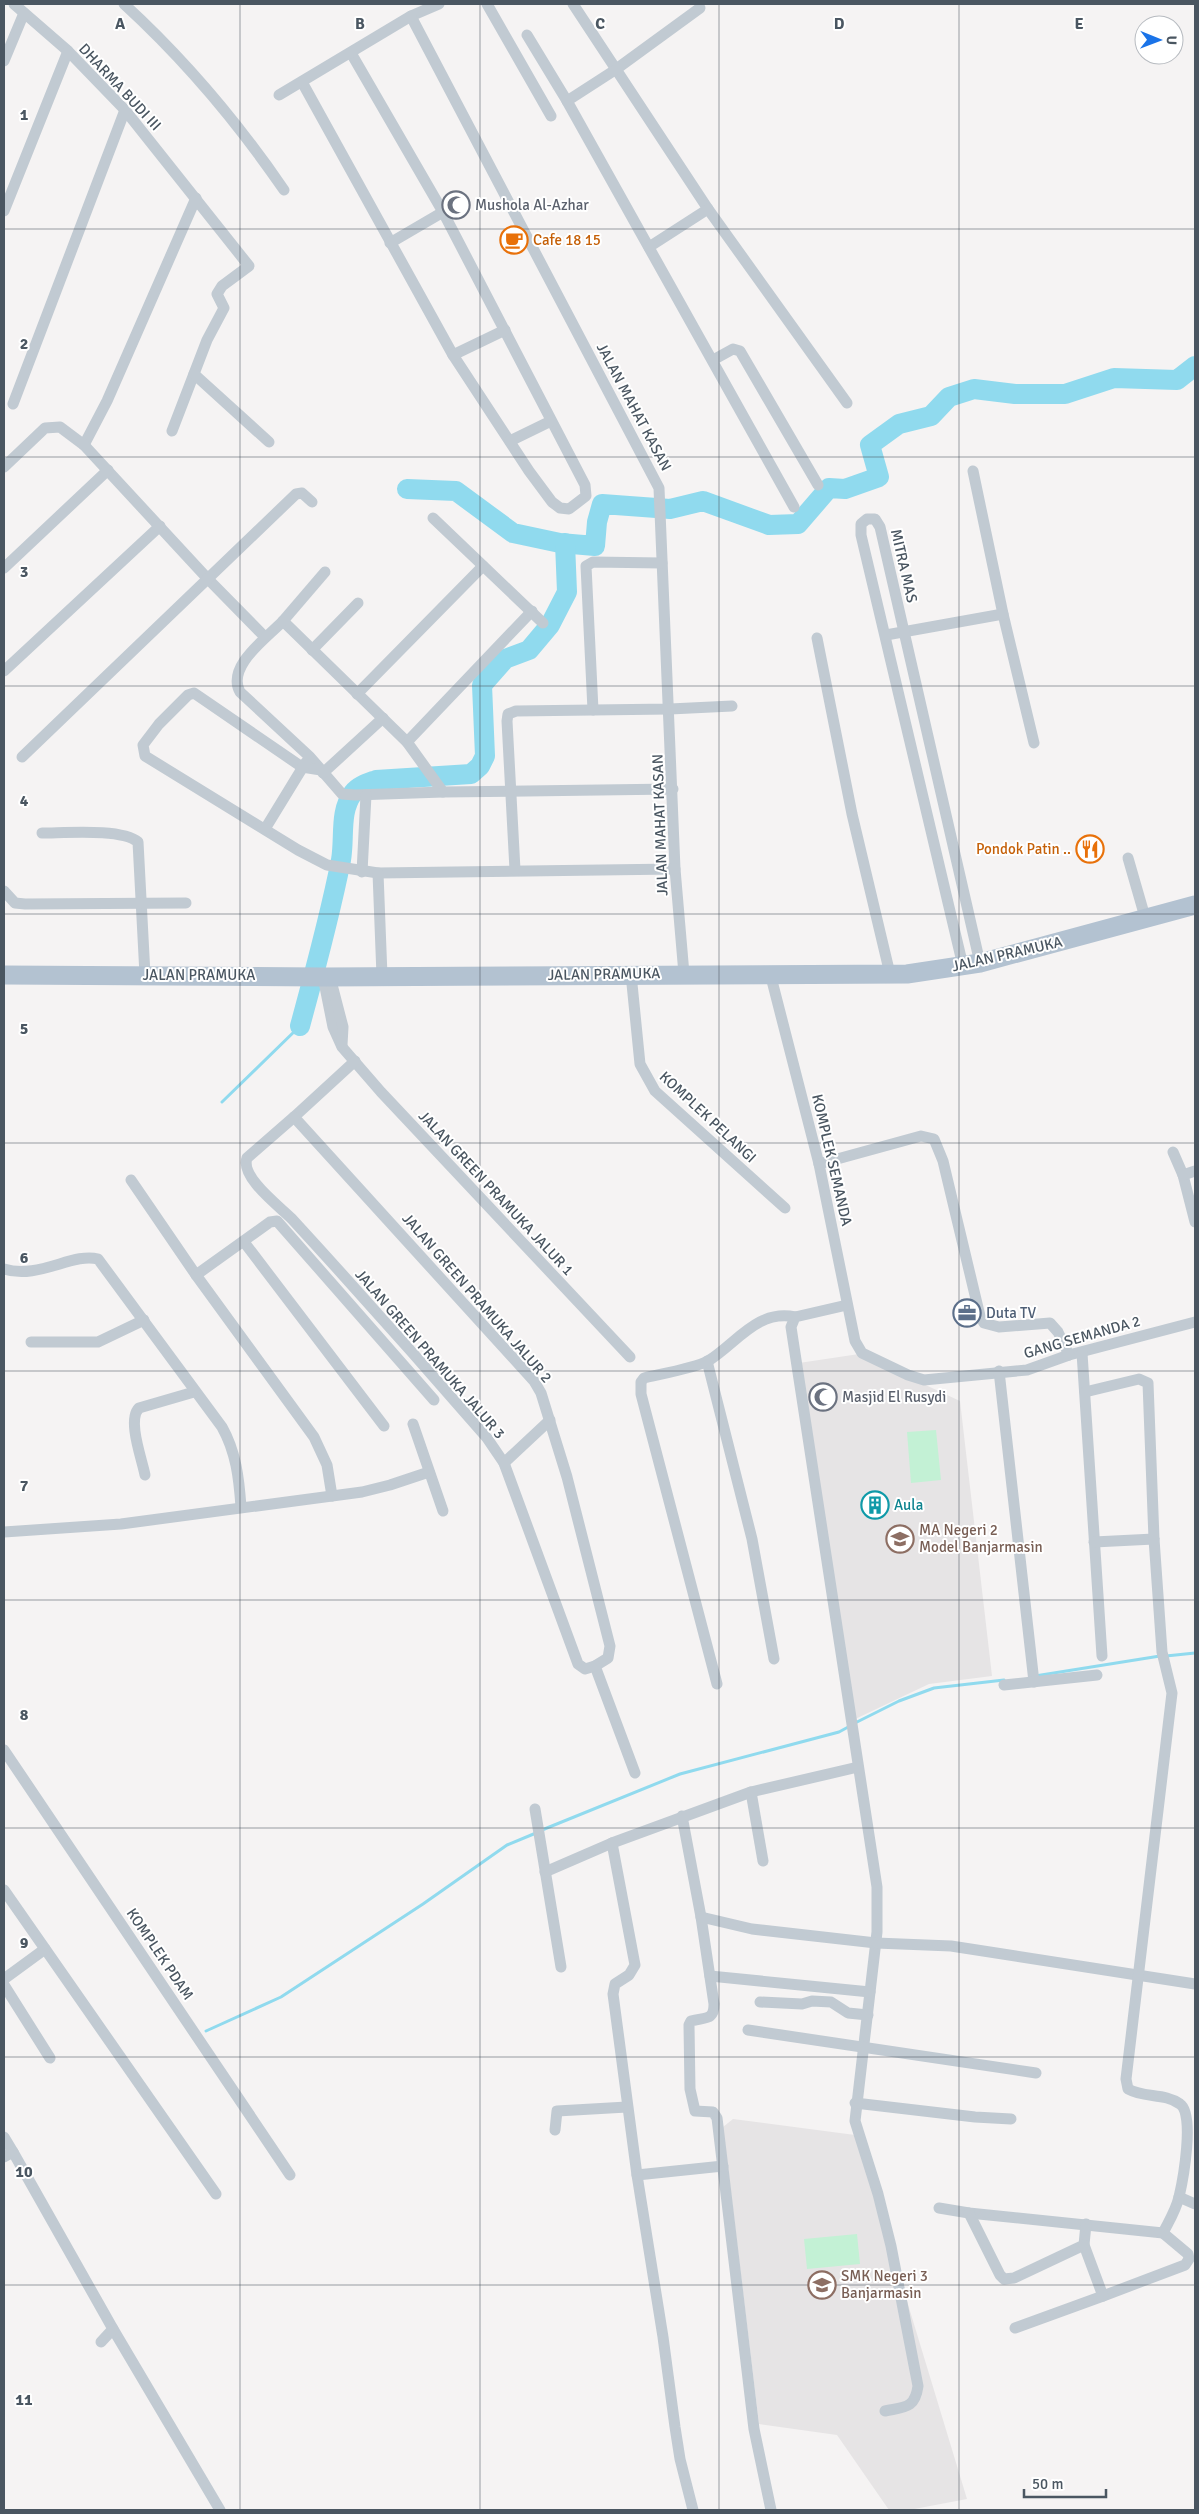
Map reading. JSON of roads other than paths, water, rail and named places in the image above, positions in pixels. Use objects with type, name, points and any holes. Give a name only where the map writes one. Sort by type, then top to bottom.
[{"type":"main road","name":"JALAN PRAMUKA","points":[[4,975],[319,977],[770,973],[890,974],[972,964],[1110,929],[1145,917],[1195,904]]},
{"type":"street","name":"DHARMA BUDI III","points":[[14,4],[68,51],[125,110],[249,266],[219,290],[218,298],[224,308],[207,340],[194,374]]},
{"type":"street","points":[[124,4],[194,75],[254,146],[284,190]]},
{"type":"street","points":[[279,95],[351,53],[390,27],[439,4]]},
{"type":"street","points":[[487,4],[551,116]]},
{"type":"street","points":[[573,4],[708,209],[847,404]]},
{"type":"street","points":[[567,101],[615,70],[700,8]]},
{"type":"street","points":[[4,61],[24,13]]},
{"type":"street","name":"JALAN MAHAT KASAN","points":[[411,16],[430,56],[659,488],[662,517],[662,563],[670,709],[675,869],[684,974]]},
{"type":"street","points":[[527,34],[649,246],[794,507]]},
{"type":"street","points":[[4,211],[68,51]]},
{"type":"street","points":[[302,82],[453,355],[552,502],[560,508],[569,509],[582,501],[586,496],[586,491],[443,212],[351,53]]},
{"type":"street","points":[[13,404],[125,110]]},
{"type":"street","points":[[84,445],[107,401],[196,198]]},
{"type":"street","points":[[649,246],[708,209]]},
{"type":"street","points":[[390,243],[443,212]]},
{"type":"street","points":[[453,355],[504,330]]},
{"type":"street","points":[[713,360],[733,349],[740,351],[818,485]]},
{"type":"street","points":[[172,431],[194,374],[269,442]]},
{"type":"street","points":[[510,442],[551,421]]},
{"type":"street","points":[[4,466],[48,426],[60,427],[84,445],[207,578],[266,636]]},
{"type":"street","points":[[4,568],[108,470]]},
{"type":"street","points":[[973,472],[1002,614],[1034,743]]},
{"type":"street","points":[[22,757],[296,494],[302,493],[312,502]]},
{"type":"street","points":[[434,518],[532,611],[542,623]]},
{"type":"street","name":"MITRA MAS","points":[[867,519],[875,519],[880,527],[933,767],[972,964],[918,770],[861,534],[861,524],[867,519]]},
{"type":"street","points":[[4,671],[160,526]]},
{"type":"street","points":[[592,710],[586,566],[594,562],[662,563]]},
{"type":"street","points":[[357,694],[483,566]]},
{"type":"street","points":[[325,572],[283,621],[266,636],[238,670],[237,687],[240,692],[310,757],[336,789],[356,795],[437,783],[511,791],[673,789]]},
{"type":"street","points":[[312,650],[358,603]]},
{"type":"street","points":[[407,742],[532,611]]},
{"type":"street","points":[[886,635],[1002,614]]},
{"type":"street","points":[[283,621],[407,742],[437,783]]},
{"type":"street","points":[[817,638],[852,814],[890,974]]},
{"type":"street","points":[[322,771],[302,767],[194,693],[188,696],[146,739],[143,745],[145,756],[265,829],[328,865],[349,870],[378,873],[675,869]]},
{"type":"street","points":[[515,870],[508,714],[516,711],[670,709],[732,706]]},
{"type":"street","points":[[322,771],[383,718]]},
{"type":"street","points":[[265,829],[310,757]]},
{"type":"street","points":[[918,770],[933,767]]},
{"type":"street","points":[[356,795],[362,872]]},
{"type":"street","points":[[42,833],[108,834],[135,839],[139,846],[140,903],[145,975]]},
{"type":"street","points":[[1128,858],[1145,917]]},
{"type":"street","points":[[378,873],[382,976]]},
{"type":"street","points":[[4,891],[16,903],[25,904],[186,903]]},
{"type":"street","name":"KOMPLEK SEMANDA","points":[[770,973],[820,1164],[855,1341],[862,1353]]},
{"type":"street","name":"KOMPLEK PELANGI","points":[[631,974],[640,1064],[646,1079],[655,1091],[785,1208]]},
{"type":"street","name":"JALAN GREEN PRAMUKA JALUR 1","points":[[319,977],[333,1027],[342,1047],[380,1092],[630,1357]]},
{"type":"street","points":[[294,1116],[355,1061]]},
{"type":"street","name":"JALAN GREEN PRAMUKA JALUR 2","points":[[294,1116],[534,1381],[547,1406],[567,1476],[610,1646],[608,1658],[595,1666]]},
{"type":"street","name":"JALAN GREEN PRAMUKA JALUR 3","points":[[294,1116],[247,1158],[245,1164],[249,1176],[290,1218],[487,1438],[504,1464],[578,1664],[585,1669],[595,1666]]},
{"type":"street","points":[[820,1164],[921,1136],[934,1139],[943,1161],[980,1316],[984,1323],[999,1328],[1050,1323],[1058,1332],[1069,1355]]},
{"type":"street","points":[[1173,1152],[1183,1175],[1195,1222]]},
{"type":"street","points":[[1183,1175],[1195,1172]]},
{"type":"street","points":[[131,1180],[196,1276],[314,1437],[327,1465],[332,1496]]},
{"type":"street","points":[[196,1276],[270,1222],[280,1223],[434,1400]]},
{"type":"street","points":[[244,1242],[384,1426]]},
{"type":"street","points":[[4,1269],[28,1272],[87,1258],[98,1259],[166,1350],[230,1441],[237,1466],[241,1507]]},
{"type":"street","points":[[717,1684],[640,1387],[644,1378],[708,1361],[728,1344],[766,1319],[785,1315],[795,1317],[848,1306]]},
{"type":"street","points":[[795,1317],[791,1327],[796,1369],[877,1888],[876,1943],[864,2049],[855,2103],[857,2129],[878,2194],[891,2246],[918,2386],[916,2397],[910,2405],[885,2411]]},
{"type":"street","points":[[31,1342],[98,1342],[144,1320]]},
{"type":"street","name":"GANG SEMANDA 2","points":[[862,1353],[908,1375],[924,1380],[999,1371],[1027,1370],[1069,1355],[1195,1322]]},
{"type":"street","points":[[1082,1353],[1102,1656]]},
{"type":"street","points":[[708,1361],[752,1539],[774,1659]]},
{"type":"street","points":[[999,1371],[1034,1677]]},
{"type":"street","points":[[1085,1392],[1139,1379],[1148,1383],[1154,1539],[1162,1656],[1172,1693],[1127,2086],[1132,2091],[1172,2100],[1180,2104],[1187,2114],[1192,2141],[1179,2197],[1163,2233]]},
{"type":"street","points":[[145,1475],[133,1423],[135,1412],[139,1408],[194,1392]]},
{"type":"street","points":[[504,1464],[550,1420]]},
{"type":"street","points":[[413,1424],[443,1511]]},
{"type":"street","points":[[4,1532],[121,1524],[332,1496],[390,1485],[429,1472]]},
{"type":"street","points":[[1094,1542],[1154,1539]]},
{"type":"street","points":[[595,1666],[635,1773]]},
{"type":"street","points":[[1004,1685],[1034,1677],[1097,1675]]},
{"type":"street","name":"KOMPLEK PDAM","points":[[4,1750],[290,2175]]},
{"type":"street","points":[[546,1872],[612,1843],[751,1792],[858,1767]]},
{"type":"street","points":[[751,1792],[763,1861]]},
{"type":"street","points":[[535,1809],[561,1967]]},
{"type":"street","points":[[682,1816],[701,1917],[714,2012],[708,2018],[691,2021],[689,2025],[690,2089],[695,2111],[715,2114],[723,2166],[754,2428],[771,2510]]},
{"type":"street","points":[[612,1843],[635,1960],[633,1971],[615,1984],[613,1994],[627,2107],[664,2337],[680,2459],[693,2510]]},
{"type":"street","points":[[4,1890],[216,2194]]},
{"type":"street","points":[[701,1917],[752,1929],[876,1943],[951,1946],[1195,1984]]},
{"type":"street","points":[[4,1980],[45,1950]]},
{"type":"street","points":[[710,1976],[870,1992]]},
{"type":"street","points":[[4,1985],[50,2058]]},
{"type":"street","points":[[760,2002],[802,2004],[812,2001],[830,2002],[848,2013],[868,2015]]},
{"type":"street","points":[[748,2030],[864,2049],[1036,2073]]},
{"type":"street","points":[[855,2103],[975,2117],[1011,2119]]},
{"type":"street","points":[[555,2130],[557,2111],[627,2107]]},
{"type":"street","points":[[4,2137],[8,2154],[220,2510]]},
{"type":"street","points":[[637,2175],[723,2166]]},
{"type":"street","points":[[1179,2197],[1195,2204]]},
{"type":"street","points":[[940,2208],[969,2213],[1163,2233],[1188,2254],[1189,2258],[1186,2265],[1015,2328]]},
{"type":"street","points":[[969,2213],[1000,2275],[1004,2278],[1014,2278],[1084,2245]]},
{"type":"street","points":[[1086,2224],[1084,2245],[1103,2296]]},
{"type":"street","points":[[101,2342],[113,2330]]},
{"type":"waterway","points":[[407,489],[456,491],[513,533],[560,543],[595,546],[597,522],[602,504],[670,509],[703,501],[769,525],[798,524],[829,488],[845,489],[879,477],[870,445],[899,424],[931,416],[949,397],[974,389],[1015,394],[1065,394],[1114,378],[1177,380],[1195,366]]},
{"type":"waterway","points":[[300,1026],[337,881],[342,851],[344,816],[349,800],[358,788],[376,780],[471,774],[480,766],[485,756],[482,685],[505,659],[529,650],[550,625],[567,592],[565,543]]},
{"type":"waterway","points":[[222,1102],[300,1026]]},
{"type":"waterway","points":[[1166,1656],[1195,1653]]},
{"type":"waterway","points":[[1035,1676],[1160,1656]]},
{"type":"waterway","points":[[855,1723],[899,1701],[934,1688],[1004,1680]]},
{"type":"waterway","points":[[542,1830],[680,1774],[839,1732],[850,1726]]},
{"type":"waterway","points":[[206,2031],[281,1997],[423,1904],[507,1845],[536,1833]]},
{"type":"place","name":"Mushola Al-Azhar","points":[[456,205]]},
{"type":"place","name":"Cafe 18 15","points":[[514,240]]},
{"type":"place","name":"Pondok Patin ..","points":[[1090,849]]},
{"type":"place","name":"Duta TV","points":[[967,1313]]},
{"type":"place","name":"Masjid El Rusydi","points":[[823,1397]]},
{"type":"place","name":"Aula","points":[[875,1505]]},
{"type":"place","name":"MA Negeri 2 Model Banjarmasin","points":[[900,1539]]},
{"type":"place","name":"SMK Negeri 3 Banjarmasin","points":[[822,2285]]}]
